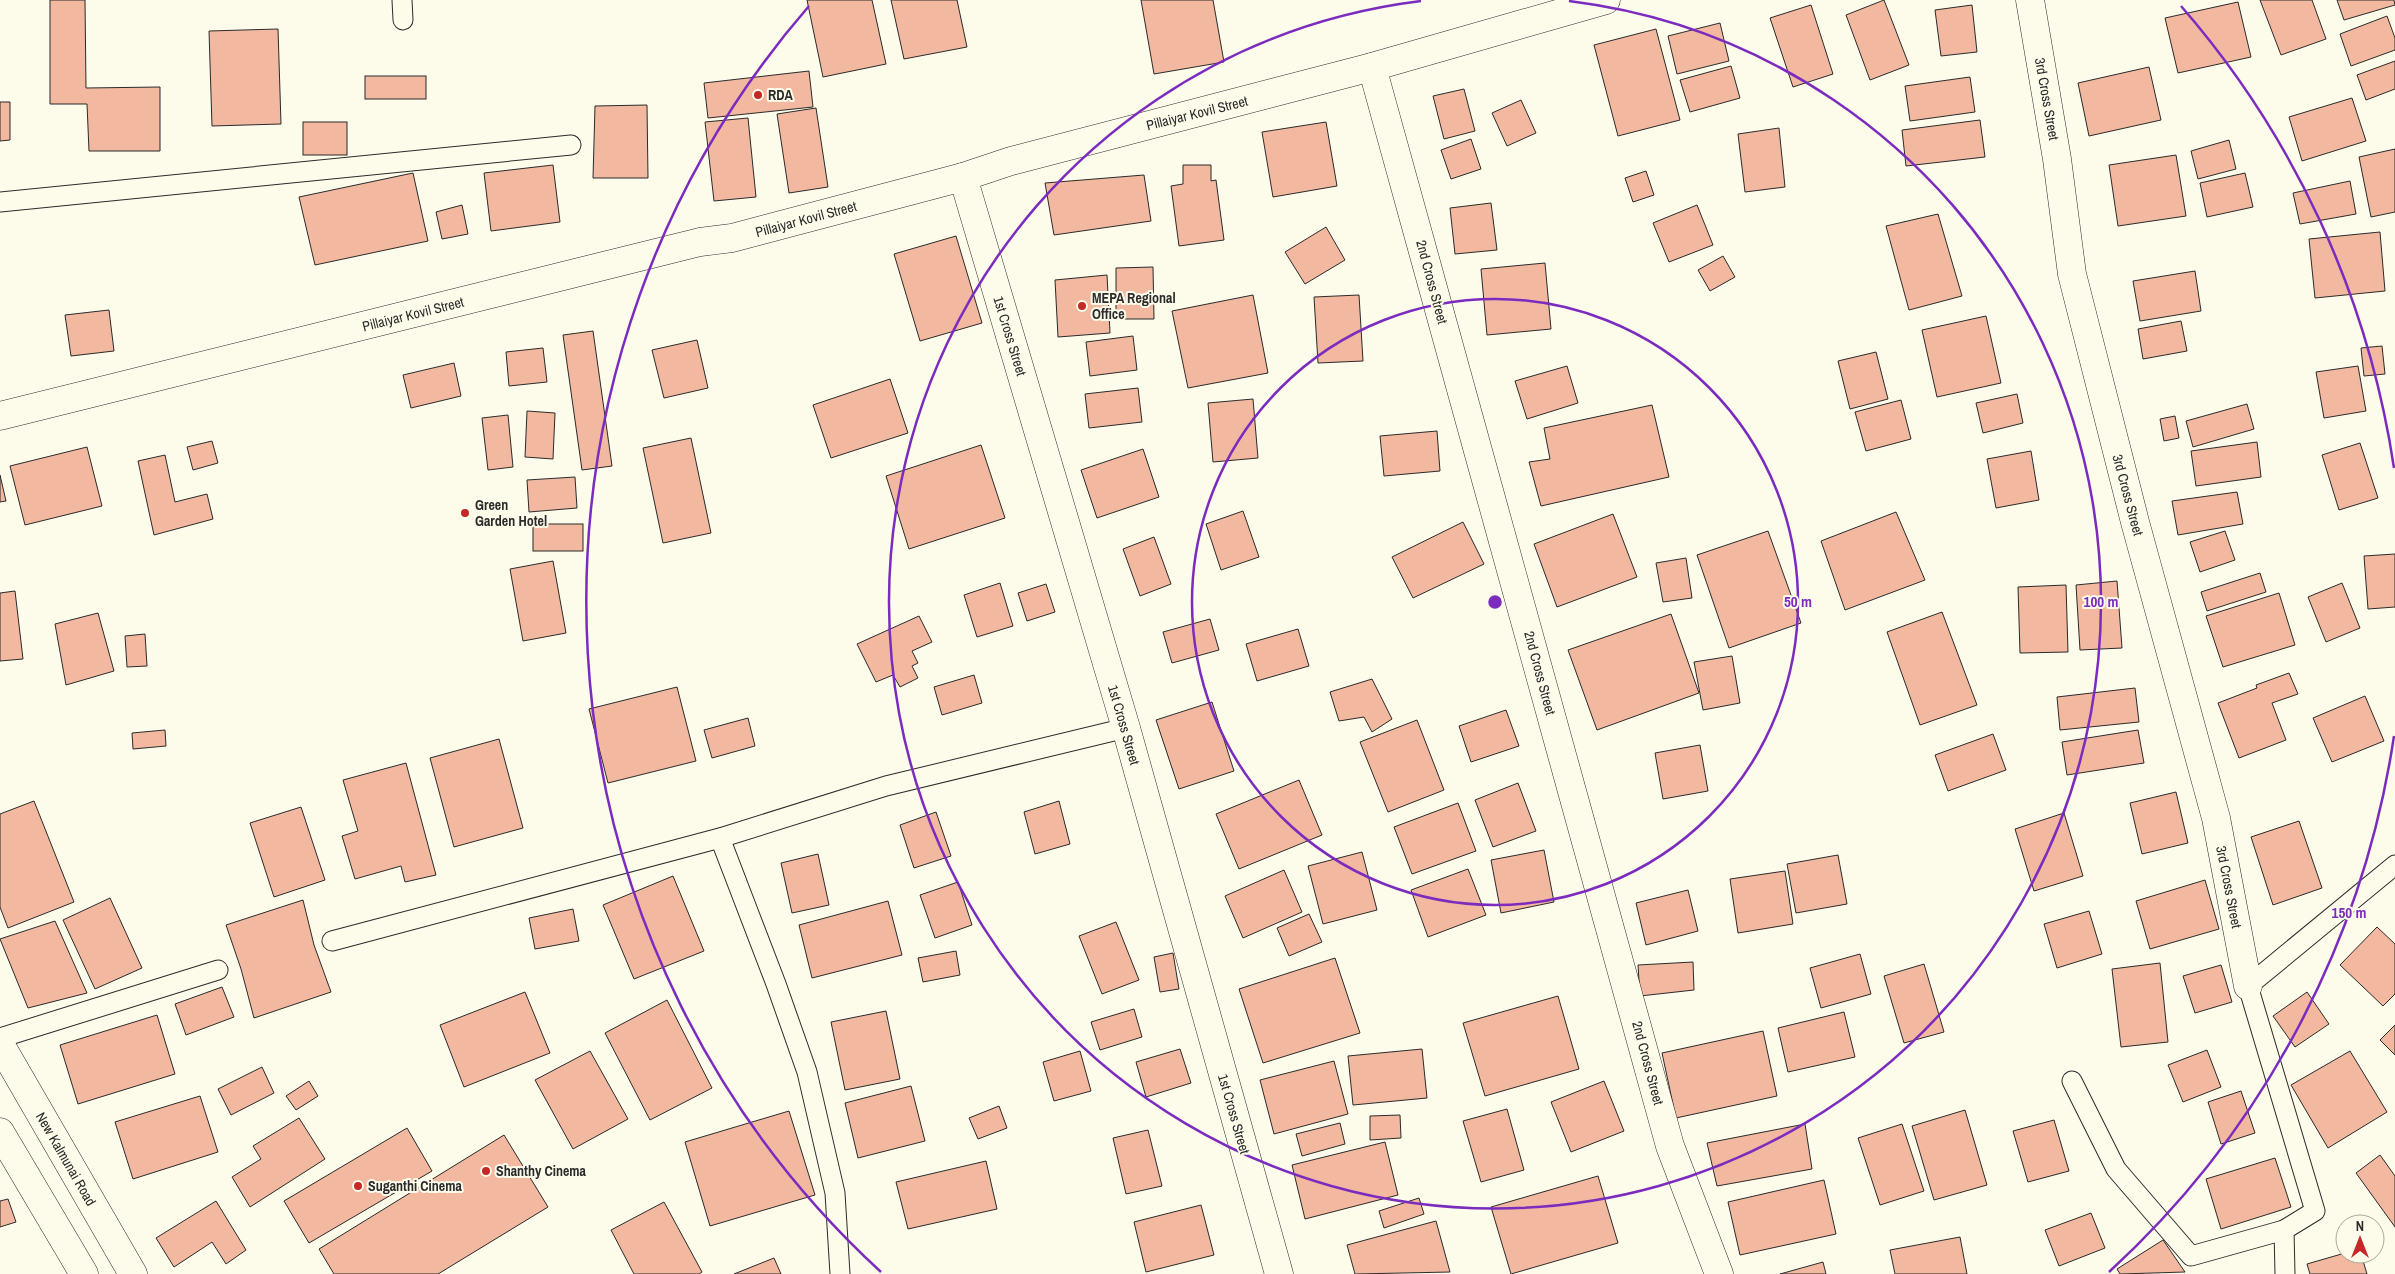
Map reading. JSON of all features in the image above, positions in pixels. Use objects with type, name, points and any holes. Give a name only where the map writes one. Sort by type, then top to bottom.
[{"type":"main road","name":"Pillaiyar Kovil Street","points":[[0,416],[700,242],[732,238],[963,177],[1011,161],[1372,67],[1557,7],[1606,0]]},
{"type":"main road","name":"3rd Cross Street","points":[[2030,0],[2058,158],[2072,274],[2135,522],[2216,818],[2248,986]]},
{"type":"main road","name":"2nd Cross Street","points":[[1372,67],[1670,1146],[1719,1274]]},
{"type":"main road","name":"1st Cross Street","points":[[963,177],[1126,728],[1279,1274]]},
{"type":"main road","name":"New Kalmunai Road","points":[[0,1044],[133,1274]]},
{"type":"main road","points":[[0,1132],[84,1274]]},
{"type":"lane","points":[[402,0],[404,20]]},
{"type":"lane","points":[[0,202],[571,145]]},
{"type":"lane","points":[[332,941],[720,838],[886,786],[1126,728]]},
{"type":"lane","points":[[720,838],[776,984],[807,1072],[835,1193],[840,1274]]},
{"type":"lane","points":[[2072,1082],[2116,1169],[2190,1256],[2284,1230],[2315,1211],[2248,986],[2395,865]]},
{"type":"lane","points":[[0,1038],[218,970]]},
{"type":"lane","points":[[2284,1230],[2285,1274]]},
{"type":"building","points":[[50,0],[85,0],[86,88],[160,87],[160,151],[89,151],[87,104],[50,104]]},
{"type":"building","points":[[807,0],[872,0],[886,64],[823,77]]},
{"type":"building","points":[[891,0],[957,0],[967,47],[904,59]]},
{"type":"building","points":[[1141,0],[1213,0],[1224,62],[1154,74]]},
{"type":"building","points":[[1884,0],[1909,65],[1870,80],[1846,15]]},
{"type":"building","points":[[2260,0],[2312,0],[2326,39],[2281,55]]},
{"type":"building","points":[[2337,0],[2394,0],[2395,5],[2344,20]]},
{"type":"building","points":[[2238,2],[2251,57],[2178,73],[2165,18]]},
{"type":"building","points":[[1811,5],[1833,74],[1793,87],[1770,18]]},
{"type":"building","points":[[1972,5],[1977,52],[1941,56],[1935,10]]},
{"type":"building","points":[[2387,16],[2395,38],[2395,50],[2351,66],[2340,34]]},
{"type":"building","points":[[1720,23],[1729,61],[1677,74],[1668,36]]},
{"type":"building","points":[[278,29],[281,124],[212,126],[209,31]]},
{"type":"building","points":[[1656,29],[1680,120],[1618,136],[1594,45]]},
{"type":"building","points":[[2395,61],[2395,89],[2366,100],[2357,75]]},
{"type":"building","points":[[1731,66],[1740,98],[1690,112],[1680,80]]},
{"type":"building","points":[[2149,67],[2161,120],[2089,136],[2078,83]]},
{"type":"building","name":"RDA","points":[[809,71],[813,107],[708,118],[704,83]]},
{"type":"building","points":[[365,76],[426,76],[426,99],[365,99]]},
{"type":"building","points":[[1970,77],[1975,112],[1910,121],[1905,86]]},
{"type":"building","points":[[1464,89],[1475,131],[1444,139],[1433,96]]},
{"type":"building","points":[[2352,98],[2366,141],[2302,161],[2289,117]]},
{"type":"building","points":[[1521,100],[1536,133],[1507,146],[1492,113]]},
{"type":"building","points":[[0,102],[10,102],[10,140],[0,141]]},
{"type":"building","points":[[647,105],[648,178],[593,178],[595,106]]},
{"type":"building","name":"RDA","points":[[816,108],[828,187],[789,193],[777,114]]},
{"type":"building","name":"RDA","points":[[748,118],[756,197],[714,201],[705,122]]},
{"type":"building","points":[[1980,120],[1985,157],[1906,166],[1902,130]]},
{"type":"building","points":[[303,122],[347,122],[347,155],[303,155]]},
{"type":"building","points":[[1326,122],[1337,186],[1273,197],[1262,132]]},
{"type":"building","points":[[1779,128],[1785,187],[1745,192],[1738,134]]},
{"type":"building","points":[[1471,139],[1481,169],[1451,179],[1441,150]]},
{"type":"building","points":[[2229,140],[2236,169],[2198,179],[2191,151]]},
{"type":"building","points":[[2395,149],[2395,212],[2371,217],[2359,157]]},
{"type":"building","points":[[2176,155],[2186,216],[2118,226],[2109,165]]},
{"type":"building","points":[[553,165],[560,222],[491,231],[484,173]]},
{"type":"building","points":[[1183,165],[1211,165],[1211,181],[1216,180],[1224,240],[1179,246],[1171,186],[1183,184]]},
{"type":"building","points":[[1646,171],[1654,195],[1633,202],[1625,178]]},
{"type":"building","points":[[413,173],[428,241],[315,265],[299,197]]},
{"type":"building","points":[[2245,173],[2253,207],[2207,217],[2200,183]]},
{"type":"building","points":[[1144,175],[1151,221],[1054,235],[1045,183]]},
{"type":"building","points":[[2350,181],[2356,214],[2300,224],[2293,193]]},
{"type":"building","points":[[1491,203],[1497,250],[1455,254],[1450,208]]},
{"type":"building","points":[[462,205],[468,234],[442,239],[436,212]]},
{"type":"building","points":[[1697,205],[1713,245],[1669,262],[1653,223]]},
{"type":"building","points":[[1938,214],[1962,296],[1909,310],[1886,226]]},
{"type":"building","points":[[1326,227],[1345,260],[1305,284],[1285,252]]},
{"type":"building","points":[[2380,232],[2385,291],[2315,298],[2309,239]]},
{"type":"building","points":[[956,236],[982,323],[920,341],[894,254]]},
{"type":"building","points":[[1723,256],[1735,277],[1710,291],[1698,270]]},
{"type":"building","points":[[1545,263],[1551,329],[1487,335],[1481,269]]},
{"type":"building","points":[[1153,267],[1154,319],[1116,319],[1116,268]]},
{"type":"building","points":[[2195,271],[2201,311],[2140,321],[2133,281]]},
{"type":"building","name":"MEPA Regional Office","points":[[1107,275],[1110,333],[1058,337],[1055,280]]},
{"type":"building","points":[[1253,295],[1268,373],[1188,388],[1172,311]]},
{"type":"building","points":[[1359,295],[1363,361],[1318,363],[1314,297]]},
{"type":"building","points":[[109,310],[114,351],[71,356],[65,315]]},
{"type":"building","points":[[1986,316],[2001,383],[1937,397],[1922,330]]},
{"type":"building","points":[[2181,321],[2187,351],[2143,359],[2138,329]]},
{"type":"building","points":[[593,331],[612,466],[582,470],[563,335]]},
{"type":"building","points":[[1133,336],[1137,370],[1090,376],[1086,342]]},
{"type":"building","points":[[697,340],[708,388],[664,398],[652,350]]},
{"type":"building","points":[[2382,346],[2385,374],[2364,376],[2361,348]]},
{"type":"building","points":[[543,348],[547,382],[509,386],[506,352]]},
{"type":"building","points":[[1876,352],[1888,399],[1850,409],[1838,361]]},
{"type":"building","points":[[454,363],[461,396],[411,408],[403,375]]},
{"type":"building","points":[[1567,366],[1578,403],[1527,419],[1515,381]]},
{"type":"building","points":[[2358,366],[2366,411],[2324,418],[2316,372]]},
{"type":"building","points":[[890,379],[908,433],[831,458],[813,405]]},
{"type":"building","points":[[1138,388],[1142,422],[1089,428],[1085,394]]},
{"type":"building","points":[[2017,394],[2023,423],[1983,433],[1976,403]]},
{"type":"building","points":[[1253,399],[1258,458],[1213,462],[1208,403]]},
{"type":"building","points":[[1901,400],[1911,439],[1866,451],[1855,412]]},
{"type":"building","points":[[2247,404],[2254,429],[2193,447],[2186,421]]},
{"type":"building","points":[[1652,405],[1669,477],[1541,506],[1529,462],[1550,459],[1544,428]]},
{"type":"building","points":[[527,411],[555,413],[553,459],[525,457]]},
{"type":"building","points":[[508,415],[513,467],[488,470],[482,418]]},
{"type":"building","points":[[2175,416],[2179,438],[2164,441],[2160,419]]},
{"type":"building","points":[[1437,431],[1440,471],[1384,476],[1380,436]]},
{"type":"building","points":[[691,438],[711,533],[663,543],[643,448]]},
{"type":"building","points":[[212,441],[218,463],[193,470],[187,447]]},
{"type":"building","points":[[2257,442],[2261,477],[2196,486],[2191,451]]},
{"type":"building","points":[[2360,443],[2378,498],[2339,510],[2322,455]]},
{"type":"building","points":[[981,445],[1005,518],[909,549],[886,476]]},
{"type":"building","points":[[87,447],[102,506],[25,525],[10,466]]},
{"type":"building","points":[[1143,449],[1159,497],[1097,518],[1081,470]]},
{"type":"building","points":[[2031,451],[2039,500],[1996,508],[1987,459]]},
{"type":"building","points":[[165,455],[175,502],[207,494],[213,519],[154,535],[138,461]]},
{"type":"building","points":[[0,475],[6,501],[0,502]]},
{"type":"building","points":[[575,477],[577,508],[529,512],[527,480]]},
{"type":"building","points":[[2237,492],[2243,524],[2178,535],[2172,501]]},
{"type":"building","points":[[1243,511],[1259,557],[1221,570],[1206,524]]},
{"type":"building","points":[[1896,512],[1925,580],[1845,610],[1821,541]]},
{"type":"building","points":[[1613,514],[1637,577],[1557,607],[1534,544]]},
{"type":"building","points":[[1463,522],[1484,564],[1413,598],[1392,557]]},
{"type":"building","points":[[533,524],[583,524],[583,551],[533,551]]},
{"type":"building","points":[[1768,531],[1801,623],[1729,648],[1697,555]]},
{"type":"building","points":[[2225,531],[2235,560],[2200,572],[2190,542]]},
{"type":"building","points":[[1154,537],[1171,584],[1140,596],[1123,549]]},
{"type":"building","points":[[2395,554],[2395,607],[2368,609],[2364,556]]},
{"type":"building","points":[[1686,558],[1692,598],[1663,602],[1656,563]]},
{"type":"building","points":[[553,561],[566,633],[523,641],[510,569]]},
{"type":"building","points":[[2260,573],[2266,592],[2207,611],[2201,592]]},
{"type":"building","points":[[2117,581],[2122,648],[2080,650],[2076,585]]},
{"type":"building","points":[[1000,583],[1013,626],[977,637],[964,595]]},
{"type":"building","points":[[2342,583],[2360,628],[2326,642],[2308,597]]},
{"type":"building","points":[[1046,584],[1055,612],[1027,621],[1018,593]]},
{"type":"building","points":[[2066,585],[2068,652],[2020,653],[2018,587]]},
{"type":"building","points":[[15,591],[23,659],[0,661],[0,593]]},
{"type":"building","points":[[2279,593],[2295,645],[2223,667],[2206,616]]},
{"type":"building","points":[[1942,612],[1977,705],[1920,725],[1887,632]]},
{"type":"building","points":[[98,613],[114,671],[66,685],[55,624]]},
{"type":"building","points":[[1671,614],[1699,693],[1597,730],[1568,650]]},
{"type":"building","points":[[919,616],[932,642],[912,651],[918,663],[912,666],[918,678],[900,687],[893,675],[876,682],[857,644]]},
{"type":"building","points":[[1210,619],[1219,650],[1172,663],[1163,632]]},
{"type":"building","points":[[1298,629],[1309,666],[1257,681],[1246,644]]},
{"type":"building","points":[[145,634],[147,666],[127,667],[125,636]]},
{"type":"building","points":[[1732,656],[1740,703],[1703,710],[1694,662]]},
{"type":"building","points":[[2289,673],[2298,694],[2272,703],[2286,740],[2239,758],[2218,703],[2257,688],[2256,685]]},
{"type":"building","points":[[974,675],[982,703],[942,715],[934,687]]},
{"type":"building","points":[[1372,679],[1392,719],[1372,732],[1364,717],[1339,721],[1330,692]]},
{"type":"building","points":[[677,687],[696,761],[608,783],[589,709]]},
{"type":"building","points":[[2135,688],[2139,722],[2060,730],[2057,697]]},
{"type":"building","points":[[2365,696],[2384,741],[2332,762],[2313,718]]},
{"type":"building","points":[[1212,702],[1234,771],[1179,789],[1156,720]]},
{"type":"building","points":[[1506,710],[1519,746],[1471,762],[1459,726]]},
{"type":"building","points":[[748,718],[755,746],[712,758],[704,730]]},
{"type":"building","points":[[1417,720],[1444,790],[1388,812],[1360,742]]},
{"type":"building","points":[[165,730],[166,746],[133,749],[132,733]]},
{"type":"building","points":[[2138,730],[2144,763],[2067,775],[2062,742]]},
{"type":"building","points":[[1993,734],[2006,770],[1948,791],[1935,755]]},
{"type":"building","points":[[499,739],[523,828],[454,847],[430,758]]},
{"type":"building","points":[[1700,745],[1708,791],[1663,799],[1655,753]]},
{"type":"building","points":[[406,763],[436,875],[405,882],[401,866],[355,879],[342,836],[358,831],[343,780]]},
{"type":"building","points":[[1299,780],[1322,835],[1239,869],[1216,814]]},
{"type":"building","points":[[1518,783],[1536,831],[1493,847],[1475,800]]},
{"type":"building","points":[[2176,792],[2188,843],[2142,854],[2130,803]]},
{"type":"building","points":[[34,801],[74,902],[8,928],[0,907],[0,814]]},
{"type":"building","points":[[1059,801],[1070,844],[1035,854],[1024,812]]},
{"type":"building","points":[[1458,803],[1476,851],[1412,874],[1394,827]]},
{"type":"building","points":[[301,807],[325,880],[274,897],[250,823]]},
{"type":"building","points":[[936,812],[951,856],[914,868],[900,825]]},
{"type":"building","points":[[2064,813],[2083,876],[2034,891],[2015,829]]},
{"type":"building","points":[[2299,821],[2322,888],[2273,905],[2251,837]]},
{"type":"building","points":[[1544,850],[1554,902],[1501,913],[1491,860]]},
{"type":"building","points":[[1362,852],[1377,910],[1323,924],[1308,866]]},
{"type":"building","points":[[818,854],[829,905],[792,913],[781,863]]},
{"type":"building","points":[[1838,855],[1847,904],[1796,913],[1787,864]]},
{"type":"building","points":[[1468,869],[1486,915],[1428,937],[1411,890]]},
{"type":"building","points":[[1284,870],[1302,912],[1243,938],[1225,896]]},
{"type":"building","points":[[1785,871],[1793,924],[1738,933],[1730,879]]},
{"type":"building","points":[[673,876],[704,951],[634,979],[603,905]]},
{"type":"building","points":[[2205,880],[2219,929],[2150,949],[2136,901]]},
{"type":"building","points":[[958,882],[972,925],[935,938],[920,895]]},
{"type":"building","points":[[1688,890],[1698,931],[1646,945],[1636,903]]},
{"type":"building","points":[[110,898],[142,968],[95,989],[63,920]]},
{"type":"building","points":[[303,900],[314,945],[331,992],[254,1018],[241,969],[226,925]]},
{"type":"building","points":[[888,901],[902,955],[812,978],[799,925]]},
{"type":"building","points":[[573,909],[579,941],[535,949],[529,918]]},
{"type":"building","points":[[2089,911],[2102,954],[2057,968],[2044,924]]},
{"type":"building","points":[[1309,914],[1322,942],[1289,956],[1277,928]]},
{"type":"building","points":[[55,921],[87,993],[28,1008],[0,939]]},
{"type":"building","points":[[1116,922],[1139,980],[1102,994],[1079,936]]},
{"type":"building","points":[[2377,927],[2395,944],[2395,994],[2383,1006],[2340,965]]},
{"type":"building","points":[[956,951],[960,975],[923,982],[918,958]]},
{"type":"building","points":[[1173,953],[1179,989],[1160,992],[1154,957]]},
{"type":"building","points":[[1860,954],[1871,994],[1821,1008],[1810,968]]},
{"type":"building","points":[[1335,958],[1360,1033],[1263,1063],[1239,989]]},
{"type":"building","points":[[1693,962],[1694,990],[1640,996],[1638,965]]},
{"type":"building","points":[[2160,963],[2168,1042],[2121,1047],[2112,969]]},
{"type":"building","points":[[1924,964],[1944,1032],[1904,1043],[1884,976]]},
{"type":"building","points":[[2221,965],[2232,1002],[2195,1013],[2183,976]]},
{"type":"building","points":[[222,987],[234,1017],[186,1035],[175,1004]]},
{"type":"building","points":[[525,992],[550,1053],[464,1087],[440,1025]]},
{"type":"building","points":[[2307,992],[2329,1024],[2295,1047],[2273,1016]]},
{"type":"building","points":[[1558,996],[1579,1069],[1485,1096],[1463,1023]]},
{"type":"building","points":[[667,1000],[712,1088],[650,1120],[605,1033]]},
{"type":"building","points":[[1134,1009],[1142,1037],[1100,1050],[1091,1022]]},
{"type":"building","points":[[886,1011],[900,1079],[845,1090],[831,1022]]},
{"type":"building","points":[[1844,1012],[1855,1057],[1788,1072],[1778,1028]]},
{"type":"building","points":[[157,1015],[175,1074],[78,1104],[60,1045]]},
{"type":"building","points":[[2395,1025],[2395,1055],[2380,1040]]},
{"type":"building","points":[[1763,1031],[1777,1096],[1676,1118],[1662,1053]]},
{"type":"building","points":[[1180,1049],[1191,1083],[1146,1097],[1136,1062]]},
{"type":"building","points":[[1422,1049],[1427,1098],[1353,1105],[1348,1056]]},
{"type":"building","points":[[2207,1050],[2221,1087],[2183,1102],[2168,1065]]},
{"type":"building","points":[[590,1051],[628,1119],[573,1149],[535,1080]]},
{"type":"building","points":[[1080,1051],[1091,1091],[1054,1101],[1043,1062]]},
{"type":"building","points":[[2350,1051],[2387,1112],[2328,1148],[2291,1085]]},
{"type":"building","points":[[1334,1061],[1348,1114],[1274,1134],[1260,1080]]},
{"type":"building","points":[[262,1067],[274,1093],[231,1115],[218,1089]]},
{"type":"building","points":[[309,1081],[318,1096],[296,1110],[286,1096]]},
{"type":"building","points":[[1604,1081],[1624,1131],[1571,1152],[1551,1102]]},
{"type":"building","points":[[911,1086],[925,1141],[858,1158],[845,1103]]},
{"type":"building","points":[[2241,1091],[2255,1133],[2221,1144],[2208,1102]]},
{"type":"building","points":[[200,1096],[218,1152],[133,1179],[115,1122]]},
{"type":"building","points":[[999,1106],[1007,1128],[978,1139],[969,1118]]},
{"type":"building","points":[[1507,1109],[1524,1170],[1481,1182],[1463,1121]]},
{"type":"building","points":[[1965,1110],[1987,1185],[1934,1200],[1912,1126]]},
{"type":"building","points":[[789,1111],[815,1195],[710,1226],[685,1142]]},
{"type":"building","points":[[1400,1115],[1401,1138],[1370,1140],[1370,1116]]},
{"type":"building","points":[[299,1118],[325,1159],[250,1207],[232,1177],[261,1159],[253,1146]]},
{"type":"building","points":[[2054,1120],[2069,1171],[2028,1182],[2013,1131]]},
{"type":"building","points":[[1340,1123],[1345,1144],[1302,1156],[1296,1134]]},
{"type":"building","points":[[1805,1124],[1812,1169],[1717,1186],[1707,1143]]},
{"type":"building","points":[[1902,1124],[1924,1191],[1880,1205],[1858,1138]]},
{"type":"building","name":"Suganthi Cinema","points":[[407,1128],[432,1171],[309,1243],[284,1201]]},
{"type":"building","points":[[1148,1130],[1162,1186],[1126,1194],[1113,1138]]},
{"type":"building","name":"Shanthy Cinema","points":[[504,1135],[548,1207],[438,1274],[334,1274],[319,1249]]},
{"type":"building","points":[[1385,1142],[1398,1195],[1305,1219],[1292,1165]]},
{"type":"building","points":[[2380,1155],[2395,1176],[2395,1227],[2356,1173]]},
{"type":"building","points":[[2275,1158],[2291,1207],[2221,1229],[2206,1179]]},
{"type":"building","points":[[986,1161],[997,1209],[908,1229],[896,1182]]},
{"type":"building","points":[[1598,1176],[1618,1243],[1511,1274],[1491,1207]]},
{"type":"building","points":[[1824,1180],[1836,1234],[1740,1255],[1728,1202]]},
{"type":"building","points":[[1419,1198],[1424,1214],[1384,1228],[1379,1211]]},
{"type":"building","points":[[8,1199],[16,1222],[0,1227],[0,1201]]},
{"type":"building","points":[[216,1201],[246,1250],[226,1264],[212,1242],[174,1267],[156,1238]]},
{"type":"building","points":[[664,1202],[702,1272],[699,1274],[634,1274],[611,1230]]},
{"type":"building","points":[[1201,1205],[1214,1255],[1146,1272],[1134,1222]]},
{"type":"building","points":[[2091,1213],[2105,1248],[2059,1266],[2045,1230]]},
{"type":"building","points":[[1436,1221],[1450,1272],[1355,1274],[1347,1245]]},
{"type":"building","points":[[1960,1237],[1967,1274],[1895,1274],[1890,1250]]},
{"type":"building","points":[[2163,1240],[2185,1272],[2120,1274],[2117,1269]]},
{"type":"building","points":[[2335,1256],[2335,1264],[2364,1264],[2367,1274],[2310,1274],[2307,1264]]},
{"type":"building","points":[[774,1258],[781,1274],[734,1274]]},
{"type":"building","points":[[1823,1262],[1826,1274],[1780,1274]]},
{"type":"place","name":"RDA","points":[[758,95]]},
{"type":"place","name":"MEPA Regional Office","points":[[1082,306]]},
{"type":"place","name":"Green Garden Hotel","points":[[465,513]]},
{"type":"place","name":"Shanthy Cinema","points":[[486,1171]]},
{"type":"place","name":"Suganthi Cinema","points":[[358,1186]]}]
